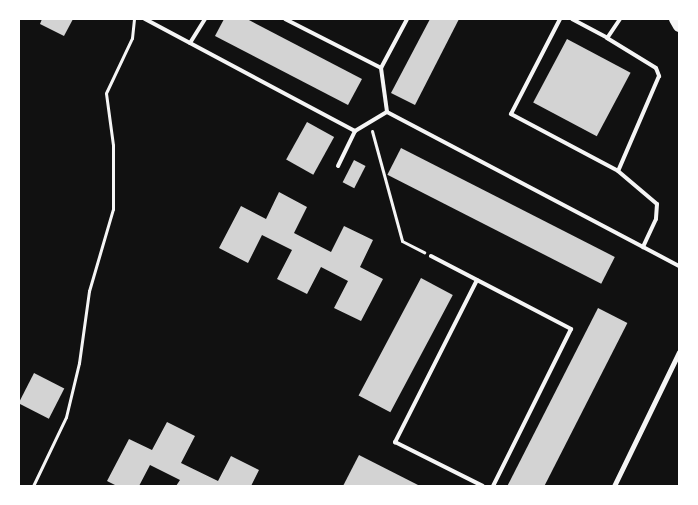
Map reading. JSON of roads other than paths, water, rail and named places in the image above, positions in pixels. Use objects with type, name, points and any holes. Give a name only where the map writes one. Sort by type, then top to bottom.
[{"type":"main road","points":[[675,19],[679,26]]},
{"type":"street","points":[[614,486],[679,352]]},
{"type":"lane","points":[[146,19],[355,131]]},
{"type":"lane","points":[[190,43],[204,19]]},
{"type":"lane","points":[[285,19],[381,68]]},
{"type":"lane","points":[[387,112],[381,68],[407,19]]},
{"type":"lane","points":[[560,19],[511,114],[618,171],[656,204],[656,219],[644,247]]},
{"type":"lane","points":[[572,19],[656,68],[659,76],[618,171]]},
{"type":"lane","points":[[607,38],[620,19]]},
{"type":"lane","points":[[338,166],[355,131],[387,112]]},
{"type":"lane","points":[[387,112],[679,266]]},
{"type":"lane","points":[[431,256],[571,329],[493,486]]},
{"type":"lane","points":[[477,280],[395,442],[483,486]]}]
